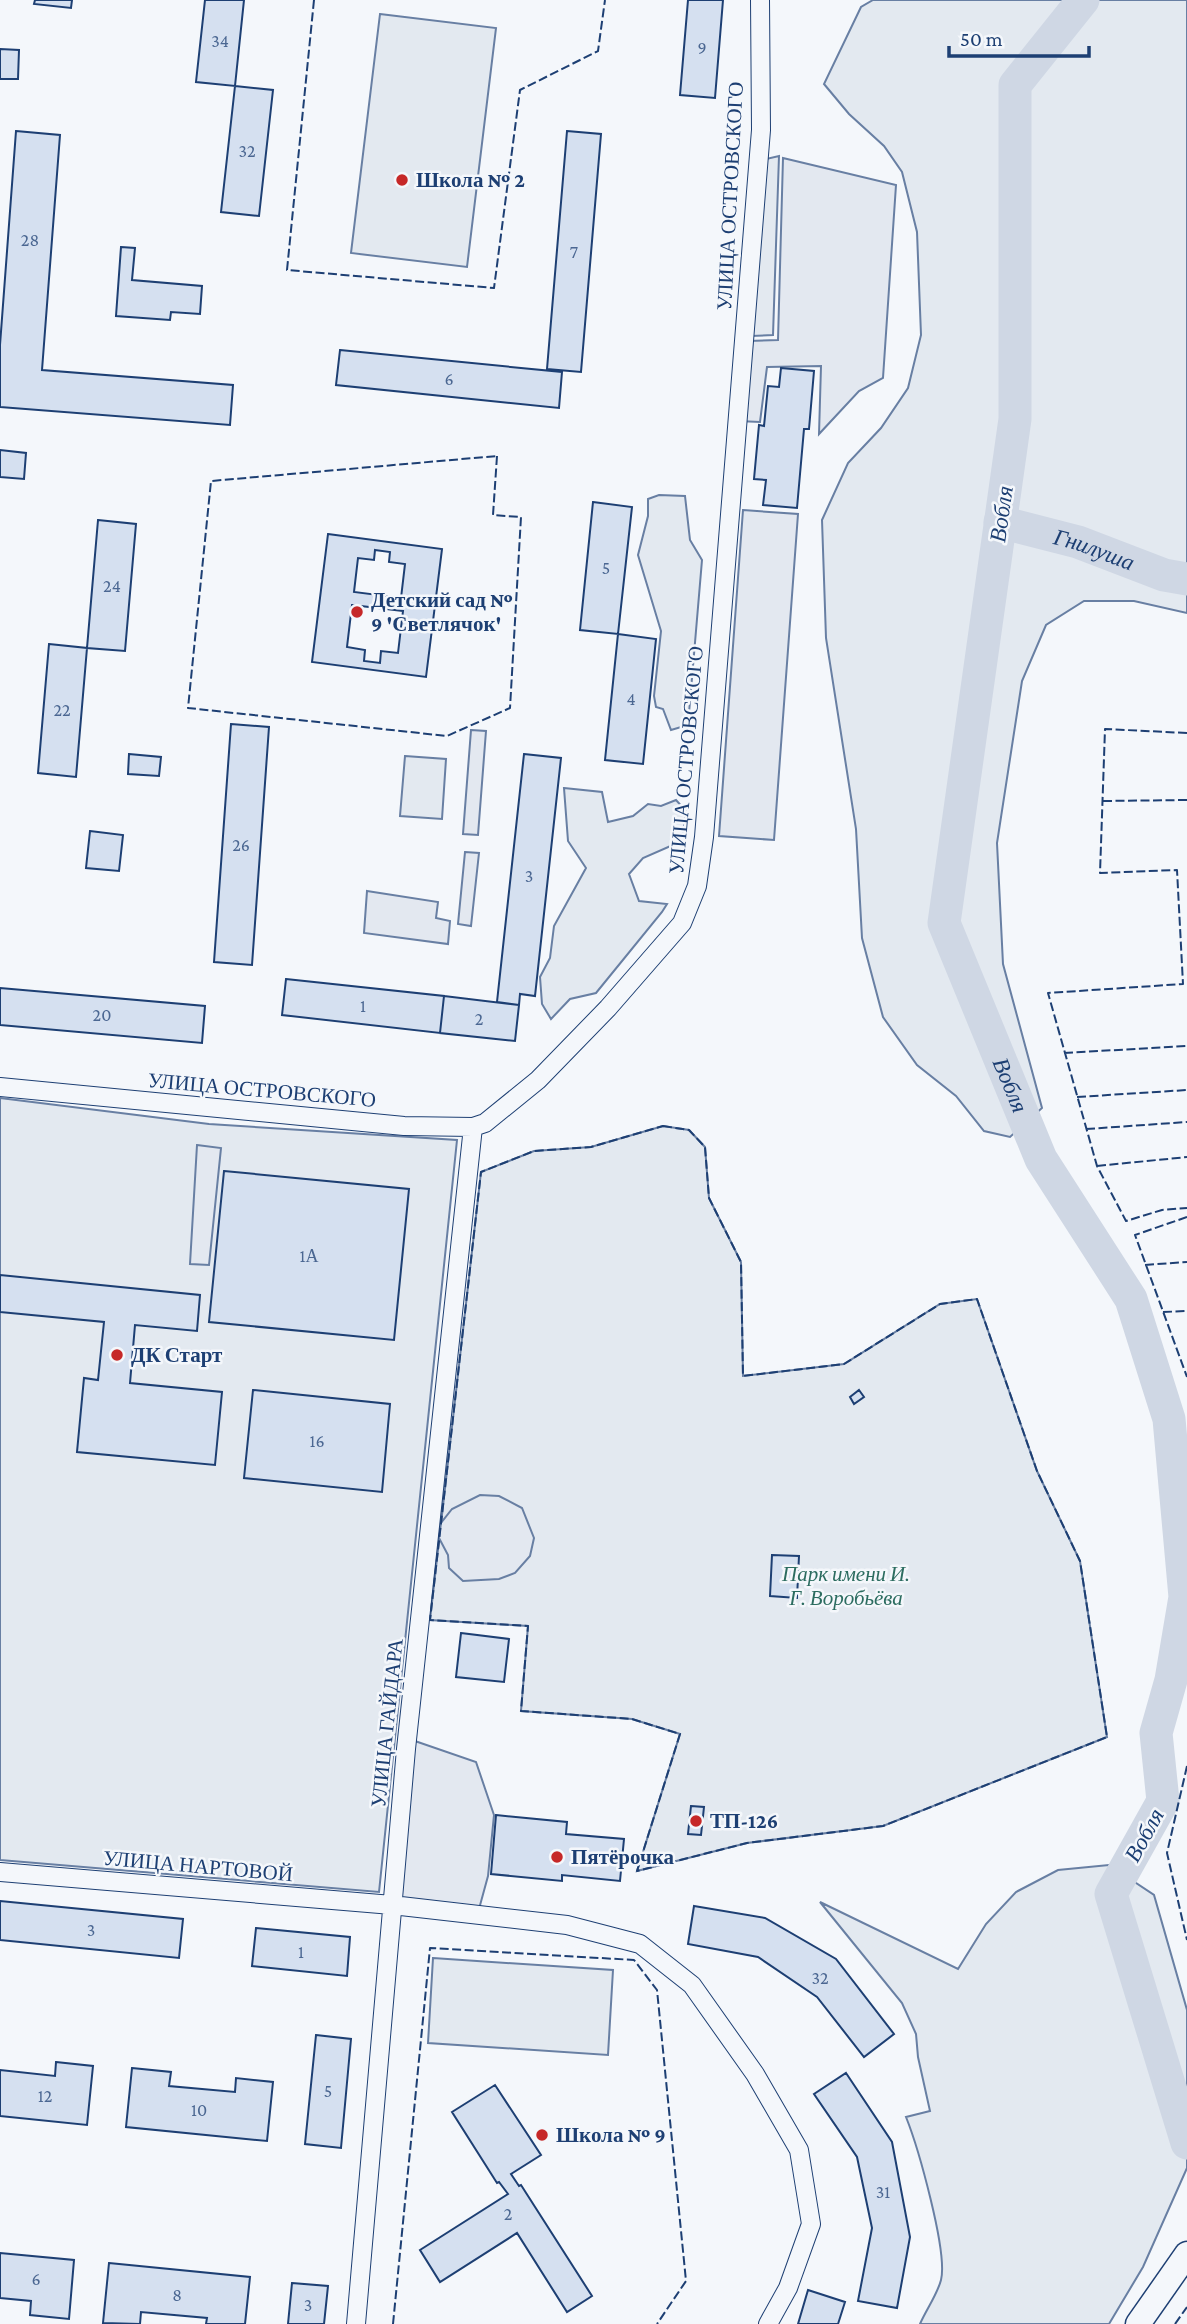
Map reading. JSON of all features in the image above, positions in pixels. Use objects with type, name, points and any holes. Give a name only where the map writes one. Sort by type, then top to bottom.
[{"type":"main road","points":[[1138,2324],[1187,2254]]},
{"type":"street","name":"УЛИЦА ОСТРОВСКОГО","points":[[0,1087],[404,1126],[473,1127],[485,1123],[538,1080],[608,1008],[682,923],[697,886],[705,823],[761,130],[760,0]]},
{"type":"street","name":"УЛИЦА ГАЙДАРА","points":[[356,2324],[406,1749],[473,1127]]},
{"type":"street","name":"УЛИЦА НАРТОВОЙ","points":[[0,1872],[392,1905],[567,1925],[640,1944],[692,1985],[755,2074],[799,2150],[810,2224],[788,2288],[768,2324]]},
{"type":"green space","points":[[873,0],[1187,0],[1187,613],[1134,601],[1084,601],[1046,625],[1022,681],[997,843],[1003,964],[1042,1108],[1010,1137],[984,1131],[956,1096],[917,1065],[883,1017],[862,938],[856,829],[826,638],[822,520],[848,463],[881,428],[908,388],[921,335],[917,232],[902,172],[884,146],[849,114],[824,84],[861,7]]},
{"type":"green space","points":[[380,14],[496,28],[467,267],[351,253]]},
{"type":"green space","points":[[779,156],[773,335],[751,336],[766,159]]},
{"type":"green space","points":[[659,495],[685,496],[690,540],[702,560],[688,725],[671,730],[663,709],[656,707],[654,696],[661,631],[638,555],[648,516],[648,499]]},
{"type":"green space","points":[[405,756],[446,759],[442,819],[400,816]]},
{"type":"green space","points":[[564,788],[602,792],[608,822],[633,816],[648,804],[661,806],[676,800],[686,811],[682,841],[643,858],[629,874],[639,901],[667,904],[662,912],[596,993],[570,999],[551,1019],[542,1004],[540,977],[550,958],[554,926],[586,868],[568,841]]},
{"type":"green space","points":[[0,1098],[209,1124],[457,1140],[379,1892],[0,1860]]},
{"type":"green space","name":"Парк имени И. Г. Воробьёва","points":[[663,1126],[689,1130],[705,1147],[709,1198],[741,1262],[743,1376],[844,1364],[940,1304],[977,1299],[1037,1471],[1080,1561],[1107,1737],[883,1826],[747,1843],[637,1871],[680,1734],[632,1719],[521,1711],[528,1626],[430,1620],[481,1172],[534,1151],[591,1147]]},
{"type":"green space","points":[[1109,1865],[1154,1895],[1187,2010],[1187,2168],[1143,2267],[1109,2324],[920,2324],[939,2286],[942,2266],[931,2199],[906,2117],[930,2111],[918,2057],[916,2034],[902,2003],[820,1902],[958,1969],[986,1924],[1016,1892],[1058,1870]]},
{"type":"green space","points":[[433,1958],[613,1970],[608,2055],[428,2043]]},
{"type":"shaded area","points":[[783,158],[896,185],[883,378],[859,391],[819,434],[821,366],[767,367],[760,422],[738,421],[748,341],[778,340]]},
{"type":"shaded area","points":[[743,510],[798,514],[774,840],[719,836]]},
{"type":"shaded area","points":[[471,730],[486,731],[478,835],[463,834]]},
{"type":"shaded area","points":[[465,852],[479,853],[471,926],[458,924]]},
{"type":"shaded area","points":[[367,891],[438,902],[436,918],[450,921],[448,944],[364,933]]},
{"type":"shaded area","points":[[197,1145],[221,1148],[209,1265],[190,1264]]},
{"type":"shaded area","points":[[480,1495],[499,1496],[522,1508],[534,1538],[530,1556],[515,1573],[499,1579],[463,1581],[449,1568],[448,1555],[439,1538],[441,1523],[452,1509]]},
{"type":"shaded area","points":[[412,1740],[476,1762],[494,1815],[488,1876],[479,1909],[398,1899]]},
{"type":"building","points":[[35,0],[72,0],[71,8],[34,4]]},
{"type":"building","points":[[205,0],[244,0],[235,86],[196,82]]},
{"type":"building","points":[[688,0],[723,0],[715,98],[680,95]]},
{"type":"building","points":[[0,49],[19,50],[18,79],[0,79]]},
{"type":"building","points":[[235,86],[273,90],[259,216],[221,212]]},
{"type":"building","points":[[16,131],[60,135],[42,370],[233,385],[230,425],[0,407],[0,345]]},
{"type":"building","points":[[567,131],[601,134],[581,372],[547,369]]},
{"type":"building","points":[[121,247],[135,248],[132,280],[202,286],[200,314],[171,312],[170,320],[116,316]]},
{"type":"building","points":[[340,350],[562,372],[559,408],[336,385]]},
{"type":"building","points":[[781,368],[814,371],[809,429],[804,429],[797,508],[763,505],[766,480],[754,479],[759,425],[764,426],[768,386],[779,387]]},
{"type":"building","points":[[0,450],[26,453],[24,479],[0,477]]},
{"type":"building","points":[[593,502],[632,507],[618,634],[580,630]]},
{"type":"building","points":[[98,520],[136,524],[125,651],[87,648]]},
{"type":"building","points":[[328,534],[442,549],[426,677],[312,662]],"holes":[[[375,550],[390,552],[389,562],[405,564],[401,598],[354,592],[358,558],[374,560]],[[352,605],[403,611],[398,653],[381,651],[380,663],[364,661],[365,650],[347,647]]]},
{"type":"building","points":[[618,634],[656,639],[643,764],[605,760]]},
{"type":"building","points":[[49,644],[87,648],[76,777],[38,773]]},
{"type":"building","points":[[231,724],[269,727],[252,965],[214,962]]},
{"type":"building","points":[[129,754],[161,757],[159,776],[128,774]]},
{"type":"building","points":[[524,754],[561,758],[535,996],[520,994],[519,1005],[497,1002]]},
{"type":"building","points":[[90,831],[123,835],[119,871],[86,868]]},
{"type":"building","points":[[286,979],[444,996],[440,1033],[282,1015]]},
{"type":"building","points":[[0,988],[205,1006],[202,1043],[0,1025]]},
{"type":"building","points":[[444,996],[519,1005],[515,1041],[440,1033]]},
{"type":"building","points":[[224,1171],[409,1189],[394,1340],[209,1322]]},
{"type":"building","name":"ДК Старт","points":[[0,1275],[200,1295],[197,1331],[135,1325],[130,1383],[222,1392],[215,1465],[77,1452],[84,1378],[98,1380],[104,1322],[0,1312]]},
{"type":"building","points":[[253,1390],[390,1404],[382,1492],[244,1478]]},
{"type":"building","points":[[859,1390],[864,1397],[854,1404],[850,1397]]},
{"type":"building","points":[[772,1555],[799,1556],[797,1598],[770,1596]]},
{"type":"building","points":[[461,1633],[509,1639],[504,1682],[456,1677]]},
{"type":"building","name":"ТП-126","points":[[691,1806],[704,1807],[701,1835],[688,1834]]},
{"type":"building","name":"Пятёрочка","points":[[496,1815],[567,1822],[566,1834],[624,1839],[620,1881],[562,1875],[562,1881],[491,1874]]},
{"type":"building","points":[[0,1901],[183,1919],[179,1958],[0,1940]]},
{"type":"building","points":[[694,1906],[765,1918],[836,1959],[894,2034],[864,2057],[817,1997],[758,1957],[688,1944]]},
{"type":"building","points":[[256,1928],[350,1937],[347,1976],[252,1966]]},
{"type":"building","points":[[316,2035],[351,2039],[341,2148],[305,2144]]},
{"type":"building","points":[[56,2062],[93,2066],[87,2125],[0,2116],[0,2070],[55,2076]]},
{"type":"building","points":[[132,2068],[171,2072],[169,2086],[235,2092],[236,2078],[273,2082],[267,2141],[126,2127]]},
{"type":"building","points":[[846,2073],[892,2142],[910,2237],[897,2308],[858,2301],[872,2228],[857,2157],[814,2094]]},
{"type":"building","points":[[495,2085],[541,2155],[511,2174],[519,2186],[521,2185],[592,2296],[567,2312],[517,2233],[440,2282],[420,2250],[508,2194],[499,2182],[497,2183],[452,2112]]},
{"type":"building","points":[[0,2253],[74,2260],[69,2319],[30,2315],[31,2301],[0,2298]]},
{"type":"building","points":[[109,2263],[250,2277],[245,2324],[206,2324],[207,2318],[141,2312],[140,2324],[103,2323]]},
{"type":"building","points":[[292,2283],[328,2286],[324,2324],[288,2324]]},
{"type":"building","points":[[808,2290],[845,2302],[838,2324],[798,2324]]},
{"type":"waterway","name":"Вобля","points":[[1083,0],[1015,85],[1015,419],[944,923],[1041,1159],[1131,1299],[1169,1419],[1185,1597],[1171,1680],[1156,1733],[1163,1801],[1111,1894],[1187,2143]]},
{"type":"waterway","name":"Гнилуша","points":[[1000,522],[1078,542],[1164,575],[1187,579]]},
{"type":"fence","points":[[314,0],[287,270],[494,288],[520,90],[598,51],[605,0]]},
{"type":"fence","points":[[497,456],[493,515],[521,517],[510,708],[447,736],[188,708],[211,481],[497,456]]},
{"type":"fence","points":[[1187,733],[1105,729],[1100,873],[1177,870],[1183,984],[1048,993],[1097,1166],[1126,1221],[1162,1210],[1187,1208]]},
{"type":"fence","points":[[1103,801],[1187,800]]},
{"type":"fence","points":[[1064,1053],[1187,1046]]},
{"type":"fence","points":[[1077,1097],[1187,1090]]},
{"type":"fence","points":[[1086,1129],[1187,1122]]},
{"type":"fence","points":[[663,1126],[689,1130],[705,1147],[709,1198],[741,1262],[743,1376],[844,1364],[940,1304],[977,1299],[1037,1471],[1080,1561],[1107,1737],[883,1826],[747,1843],[637,1871],[680,1734],[632,1719],[521,1711],[528,1626],[430,1620],[481,1172],[534,1151],[591,1147],[663,1126]]},
{"type":"fence","points":[[1097,1166],[1187,1157]]},
{"type":"fence","points":[[1187,1217],[1135,1235],[1187,1377]]},
{"type":"fence","points":[[1145,1265],[1187,1262]]},
{"type":"fence","points":[[1163,1312],[1187,1311]]},
{"type":"fence","points":[[1187,1766],[1167,1853],[1187,1940]]},
{"type":"fence","points":[[393,2324],[430,1948],[634,1960],[657,1990],[686,2281],[657,2324]]},
{"type":"fence","points":[[1175,2324],[1187,2307]]},
{"type":"place","name":"Школа № 2","points":[[402,180]]},
{"type":"place","name":"Детский сад № 9 'Светлячок'","points":[[357,612]]},
{"type":"place","name":"ДК Старт","points":[[117,1355]]},
{"type":"place","name":"ТП-126","points":[[696,1821]]},
{"type":"place","name":"Пятёрочка","points":[[557,1857]]},
{"type":"place","name":"Школа № 9","points":[[542,2135]]}]
